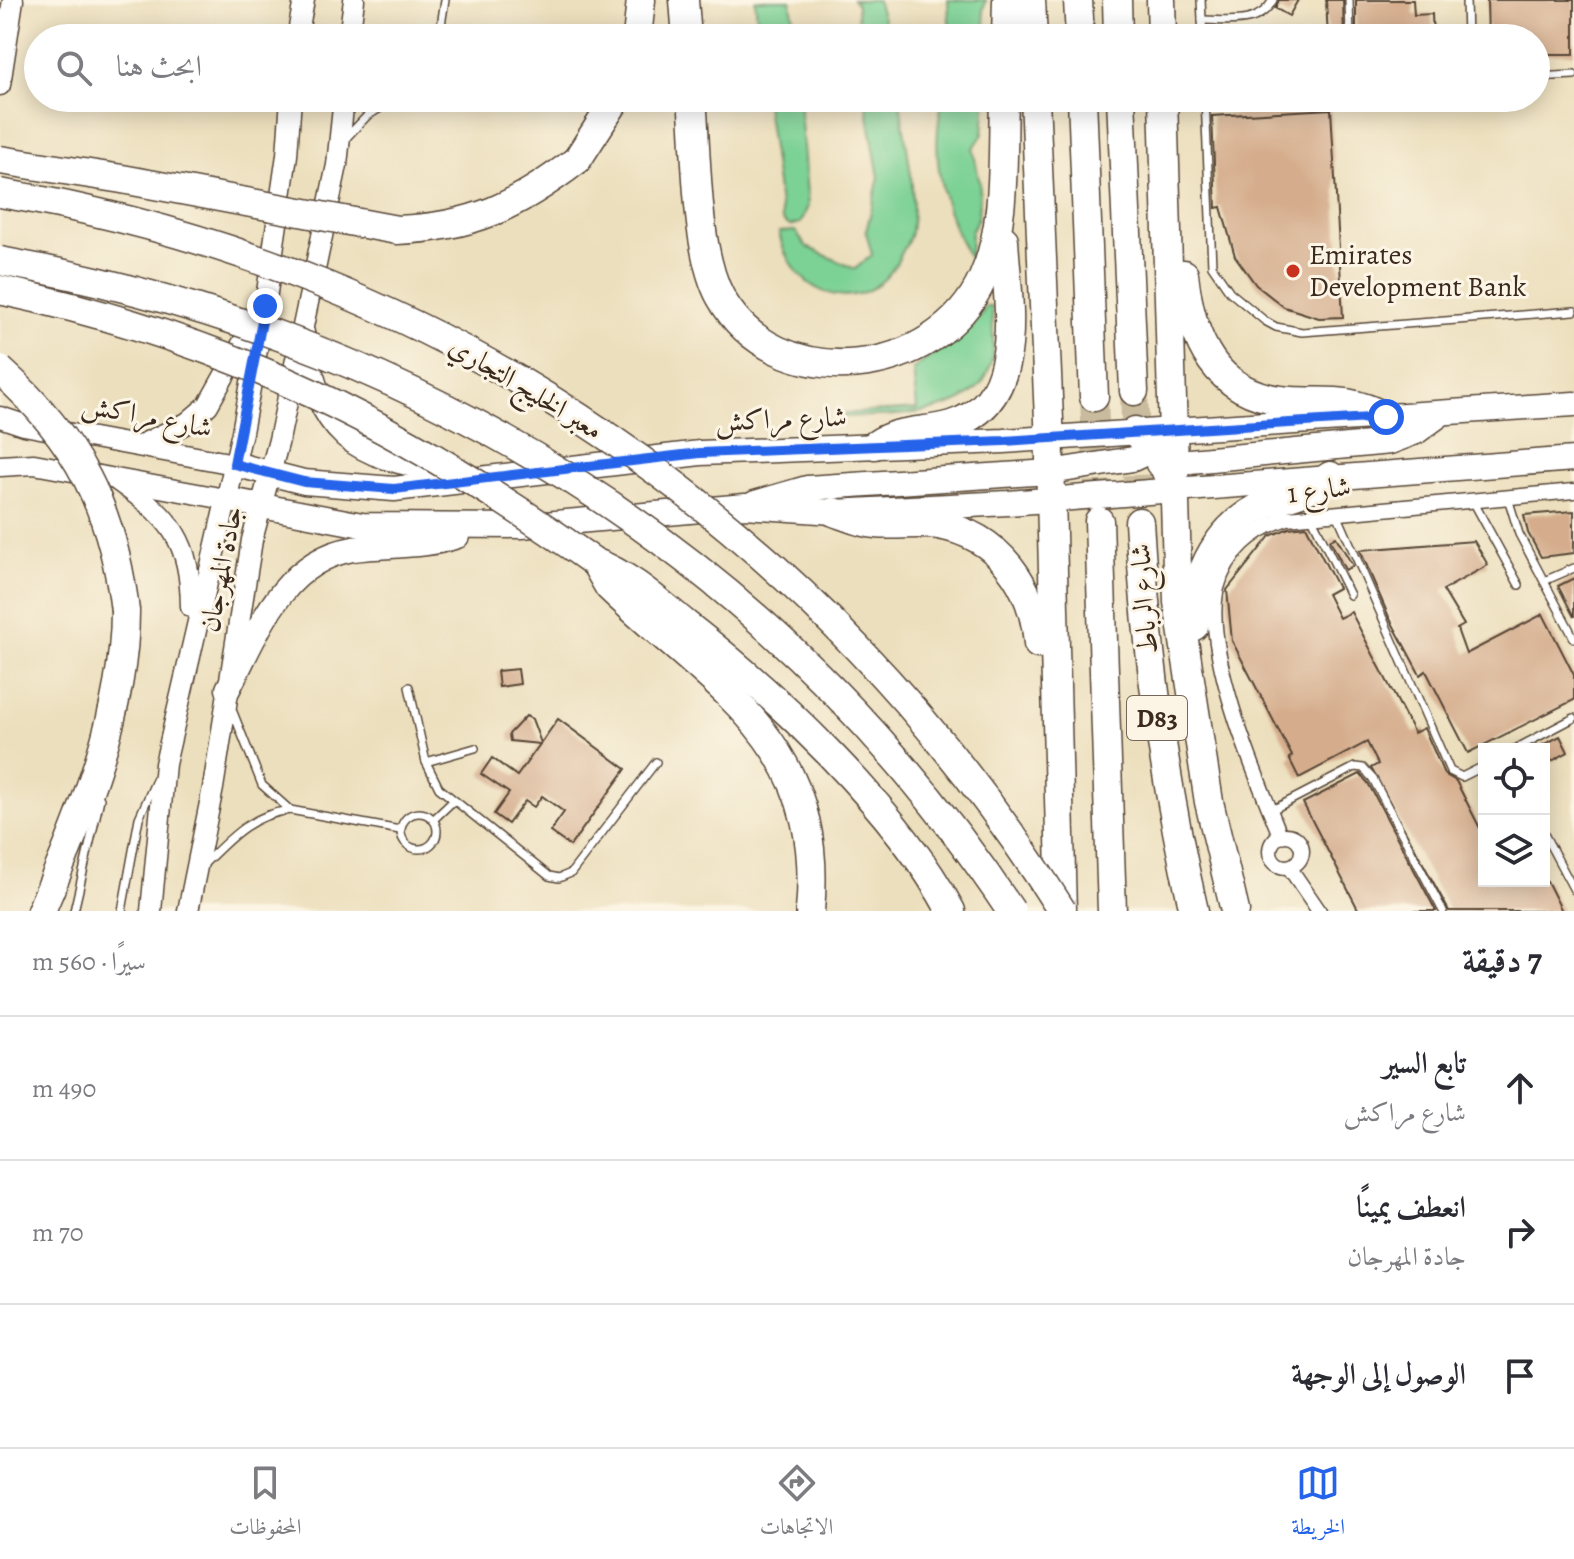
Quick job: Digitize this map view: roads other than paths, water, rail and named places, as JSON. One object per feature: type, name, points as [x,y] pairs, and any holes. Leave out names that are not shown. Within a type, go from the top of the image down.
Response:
[{"type":"highway","points":[[638,24],[641,0]]},
{"type":"highway","points":[[684,0],[686,24]]},
{"type":"highway","points":[[1006,24],[1007,0]]},
{"type":"highway","points":[[1031,0],[1032,24]]},
{"type":"highway","points":[[1078,0],[1079,24]]},
{"type":"highway","points":[[1117,0],[1118,24]]},
{"type":"highway","points":[[1161,0],[1162,24]]},
{"type":"highway","points":[[0,160],[122,179],[397,230],[437,228],[475,220],[511,205],[577,160],[608,112]]},
{"type":"highway","points":[[693,112],[705,250],[710,274],[735,317],[752,335],[772,348],[801,360],[862,363],[915,348],[955,320],[977,290],[991,256],[1000,187],[1003,112]]},
{"type":"highway","points":[[1036,112],[1050,438],[1062,911]]},
{"type":"highway","points":[[1083,112],[1094,397]]},
{"type":"highway","points":[[1122,112],[1134,391]]},
{"type":"highway","points":[[1163,112],[1162,454],[1178,602],[1197,735],[1235,911]]},
{"type":"highway","points":[[875,445],[896,432],[962,421],[984,406],[999,384],[1008,346],[1000,187]]},
{"type":"highway","name":"معبر الخليج التجاري","points":[[0,193],[133,221],[298,273],[385,310],[470,352],[552,399],[631,451],[768,559],[848,635],[912,705],[972,778],[1062,911]]},
{"type":"highway","points":[[1165,220],[1182,266],[1196,336],[1224,374],[1263,396],[1292,401],[1353,401],[1386,417]]},
{"type":"highway","name":"معبر الخليج التجاري","points":[[0,261],[81,275],[171,298],[346,360],[431,399],[592,492],[729,595],[808,667],[933,805],[1011,911]]},
{"type":"highway","points":[[0,290],[138,323],[278,376],[448,463],[594,562],[624,575],[728,658],[793,718],[904,839],[951,911]]},
{"type":"highway","points":[[0,370],[56,426],[97,495],[121,571],[125,611],[125,647],[111,718],[67,847],[41,911]]},
{"type":"highway","points":[[1197,735],[1194,610],[1206,562],[1225,535],[1251,512],[1282,498],[1311,491],[1330,476]]},
{"type":"highway","points":[[834,512],[872,524],[950,528],[978,539],[1002,558],[1028,595],[1037,624],[1041,667],[1055,698]]},
{"type":"highway","name":"شارع الرباط","points":[[1099,521],[1112,911]]},
{"type":"highway","name":"شارع الرباط","points":[[1139,522],[1150,674],[1180,850],[1194,911]]},
{"type":"highway","points":[[594,562],[613,591],[719,684],[778,751],[797,789],[809,830],[814,871],[810,911]]},
{"type":"main road","points":[[0,85],[13,0]]},
{"type":"main road","points":[[300,24],[304,0]]},
{"type":"main road","points":[[351,24],[354,0]]},
{"type":"main road","name":"جادة المهرجان","points":[[151,911],[165,764],[234,464],[265,306],[287,155],[290,112]]},
{"type":"main road","name":"جادة المهرجان","points":[[188,911],[261,507],[340,148],[343,112]]},
{"type":"main road","points":[[142,444],[187,423],[208,405],[238,347],[265,306]]},
{"type":"main road","points":[[302,331],[317,399],[338,429],[353,442],[387,460],[488,479]]},
{"type":"main road","name":"شارع مراكش","points":[[0,466],[34,464],[362,525],[479,527],[745,506],[834,512],[1050,486],[1162,454],[1386,417],[1574,404]]},
{"type":"main road","points":[[745,506],[807,488],[1050,486],[1133,459],[1162,454],[1390,442],[1407,437],[1442,413]]},
{"type":"main road","name":"شارع مراكش","points":[[0,417],[24,425],[142,444],[270,473],[364,489],[424,488],[700,453],[1050,438],[1330,476],[1574,459]]},
{"type":"main road","points":[[115,478],[159,511],[178,535],[190,573],[192,638]]},
{"type":"main road","points":[[227,692],[277,598],[308,567],[352,549],[439,542],[479,527]]},
{"type":"street","name":"شارع 1","points":[[1280,835],[1228,685],[1216,633],[1217,587],[1226,566],[1253,534],[1287,518],[1310,514],[1574,491]]},
{"type":"street","points":[[1280,835],[1293,836],[1302,847],[1300,860],[1289,867],[1277,865],[1269,855],[1271,843],[1280,835]]},
{"type":"street","points":[[1289,867],[1319,911]]},
{"type":"lane","points":[[441,24],[445,0]]},
{"type":"lane","points":[[1201,0],[1202,24]]},
{"type":"lane","points":[[1202,20],[1254,19],[1267,10],[1273,0]]},
{"type":"lane","points":[[1349,0],[1350,24]]},
{"type":"lane","points":[[1466,0],[1467,24]]},
{"type":"lane","points":[[1550,76],[1573,74]]},
{"type":"lane","points":[[340,148],[374,112]]},
{"type":"lane","points":[[1206,112],[1212,266],[1230,292],[1276,327],[1302,332],[1574,311]]},
{"type":"lane","points":[[1508,498],[1519,534],[1574,638]]},
{"type":"lane","points":[[1473,501],[1519,585]]},
{"type":"lane","points":[[1337,512],[1450,771],[1462,777],[1478,769]]},
{"type":"lane","points":[[1310,514],[1350,595]]},
{"type":"lane","points":[[1544,581],[1574,568]]},
{"type":"lane","points":[[409,687],[426,762],[439,788],[452,802],[545,874],[563,877],[571,873],[656,762]]},
{"type":"lane","points":[[227,692],[257,777],[272,797],[290,810]]},
{"type":"lane","points":[[105,777],[111,718]]},
{"type":"lane","points":[[1526,743],[1574,718]]},
{"type":"lane","points":[[426,762],[475,748]]},
{"type":"lane","points":[[122,911],[142,809],[165,764]]},
{"type":"lane","points":[[1270,811],[1348,771],[1363,768],[1373,779],[1443,911]]},
{"type":"lane","points":[[74,911],[102,792]]},
{"type":"lane","points":[[433,820],[452,802]]},
{"type":"lane","points":[[196,871],[248,822],[267,814],[290,810],[400,830]]},
{"type":"lane","points":[[416,813],[433,820],[437,837],[424,849],[407,846],[400,830],[405,819],[416,813]]},
{"type":"lane","points":[[1550,845],[1574,890]]},
{"type":"tunnel","points":[[1134,391],[1139,522]]},
{"type":"tunnel","points":[[1094,397],[1099,520]]},
{"type":"place","name":"Emirates Development Bank","points":[[1293,271]]}]
